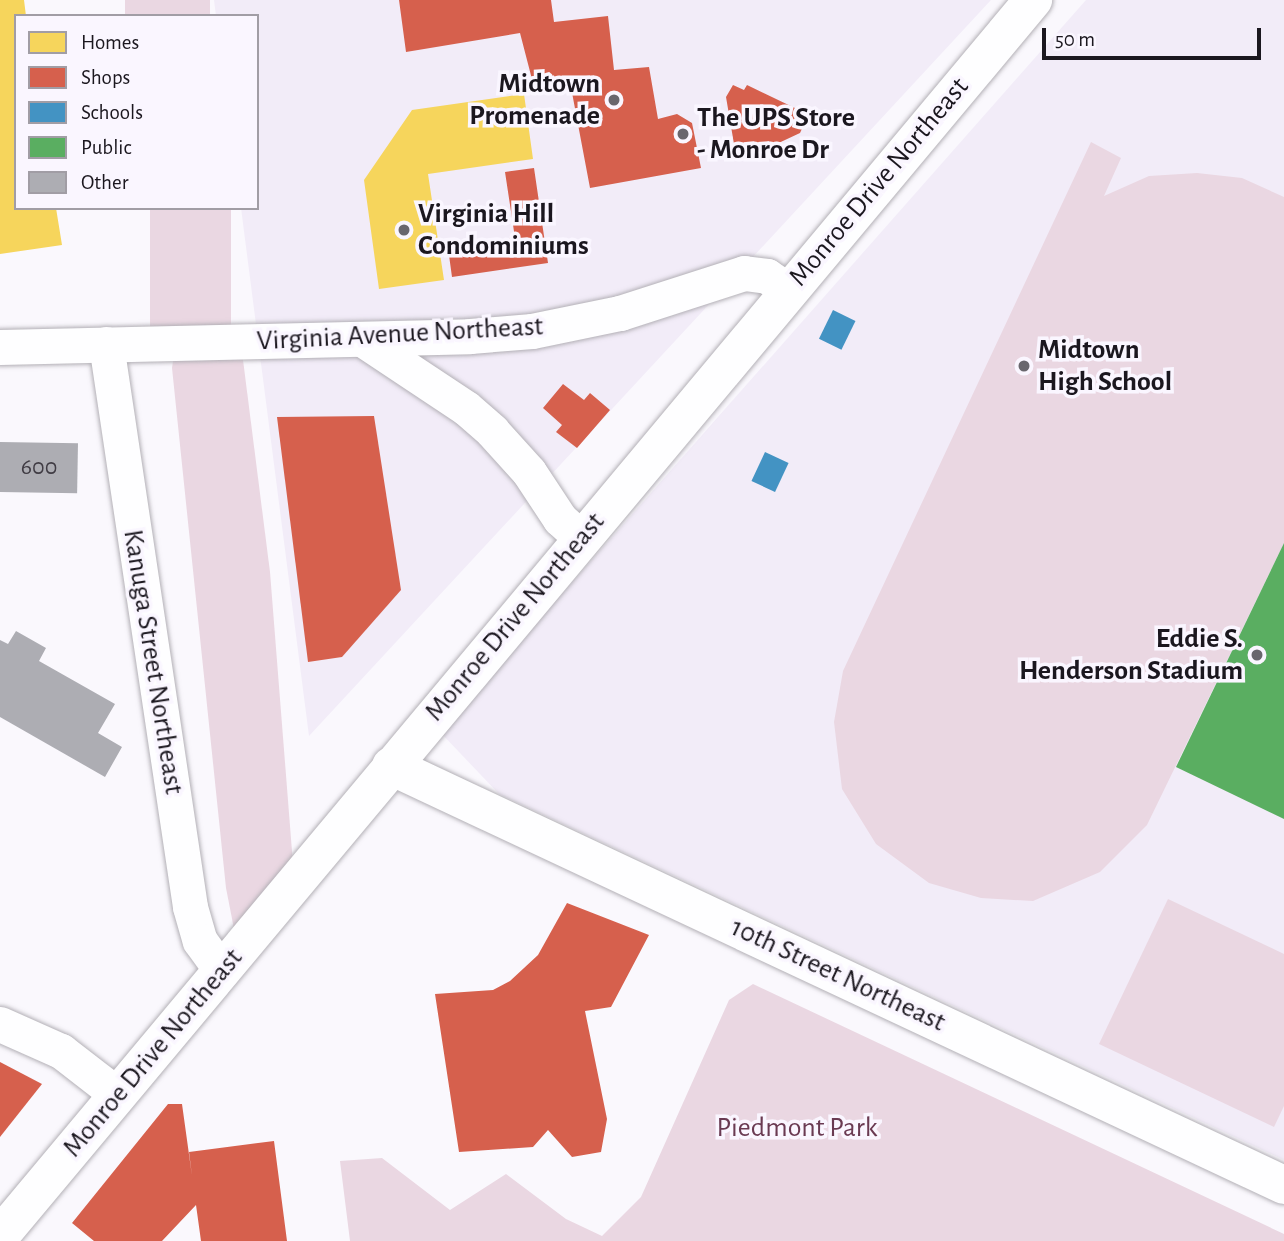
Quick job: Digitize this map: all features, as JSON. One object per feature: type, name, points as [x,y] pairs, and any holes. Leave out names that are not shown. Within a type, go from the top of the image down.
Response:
[{"type":"main road","name":"Monroe Drive Northeast","points":[[0,1236],[1033,0]]},
{"type":"main road","name":"10th Street Northeast","points":[[391,765],[1284,1185]]},
{"type":"street","name":"Virginia Avenue Northeast","points":[[0,347],[362,339],[532,331],[620,313],[744,273],[767,276],[788,290]]},
{"type":"street","points":[[362,339],[484,423],[529,472],[560,519],[581,538]]},
{"type":"street","name":"Kanuga Street Northeast","points":[[106,344],[190,908],[200,941],[222,971]]},
{"type":"street","points":[[0,1024],[61,1051],[118,1095]]},
{"type":"shaded area","points":[[214,0],[991,0],[309,736],[241,210],[259,210],[259,14],[216,14]]},
{"type":"shaded area","name":"Midtown High School","points":[[1086,0],[1284,0],[1284,1160],[499,794],[440,732]]},
{"type":"green space","points":[[125,0],[210,0],[210,14],[125,14]]},
{"type":"green space","points":[[1091,142],[1121,158],[1104,196],[1149,176],[1197,173],[1242,178],[1284,197],[1284,543],[1147,825],[1100,872],[1033,901],[981,898],[929,883],[876,844],[842,789],[834,722],[843,671]]},
{"type":"green space","points":[[150,210],[231,210],[231,338],[150,338]]},
{"type":"green space","points":[[242,352],[270,572],[293,864],[235,934],[226,888],[172,368],[174,355]]},
{"type":"green space","points":[[1168,899],[1284,954],[1284,1106],[1274,1127],[1099,1044]]},
{"type":"green space","name":"Piedmont Park","points":[[753,984],[1284,1234],[1284,1241],[350,1241],[340,1161],[382,1158],[450,1210],[506,1174],[566,1219],[602,1236],[641,1197],[729,1000]]},
{"type":"building: Homes","points":[[0,0],[24,0],[26,14],[14,14],[14,210],[56,210],[62,245],[0,254]]},
{"type":"building: Homes","name":"Virginia Hill Condominiums","points":[[524,94],[533,159],[428,174],[444,280],[379,289],[364,180],[412,110]]},
{"type":"building: Shops","name":"Midtown Promenade","points":[[399,0],[551,0],[554,22],[608,16],[614,70],[649,67],[658,119],[677,114],[692,123],[701,168],[590,188],[570,82],[534,87],[520,33],[406,52]]},
{"type":"building: Shops","points":[[733,85],[744,90],[747,85],[797,109],[795,115],[806,120],[800,133],[755,154],[734,144],[726,97]]},
{"type":"building: Shops","points":[[534,168],[548,263],[452,277],[448,248],[515,238],[505,172]]},
{"type":"building: Shops","points":[[563,384],[584,400],[590,393],[610,410],[577,448],[556,432],[562,425],[543,408]]},
{"type":"building: Shops","points":[[374,416],[401,590],[342,657],[308,662],[277,417]]},
{"type":"building: Shops","points":[[567,903],[649,935],[611,1007],[585,1011],[607,1119],[601,1152],[572,1157],[548,1130],[533,1147],[459,1152],[435,994],[493,990],[510,981],[538,955]]},
{"type":"building: Shops","points":[[0,1062],[42,1084],[0,1137]]},
{"type":"building: Shops","points":[[168,1104],[182,1104],[192,1176],[189,1152],[274,1141],[287,1241],[201,1241],[196,1205],[162,1241],[94,1241],[72,1223]]},
{"type":"building: Schools","points":[[833,310],[855,321],[841,350],[819,339]]},
{"type":"building: Schools","points":[[765,452],[789,463],[775,492],[751,481]]},
{"type":"building: Public","name":"Eddie S. Henderson Stadium","points":[[1284,543],[1284,819],[1176,767]]},
{"type":"building: Other","points":[[0,442],[78,443],[77,493],[0,492]]},
{"type":"building: Other","points":[[16,631],[46,648],[39,661],[115,704],[98,733],[122,747],[105,777],[0,717],[0,640],[8,644]]},
{"type":"place","name":"Midtown Promenade","points":[[614,100]]},
{"type":"place","name":"The UPS Store - Monroe Dr","points":[[683,134]]},
{"type":"place","name":"Virginia Hill Condominiums","points":[[404,230]]},
{"type":"place","name":"Midtown High School","points":[[1024,366]]},
{"type":"place","name":"Eddie S. Henderson Stadium","points":[[1257,655]]}]
